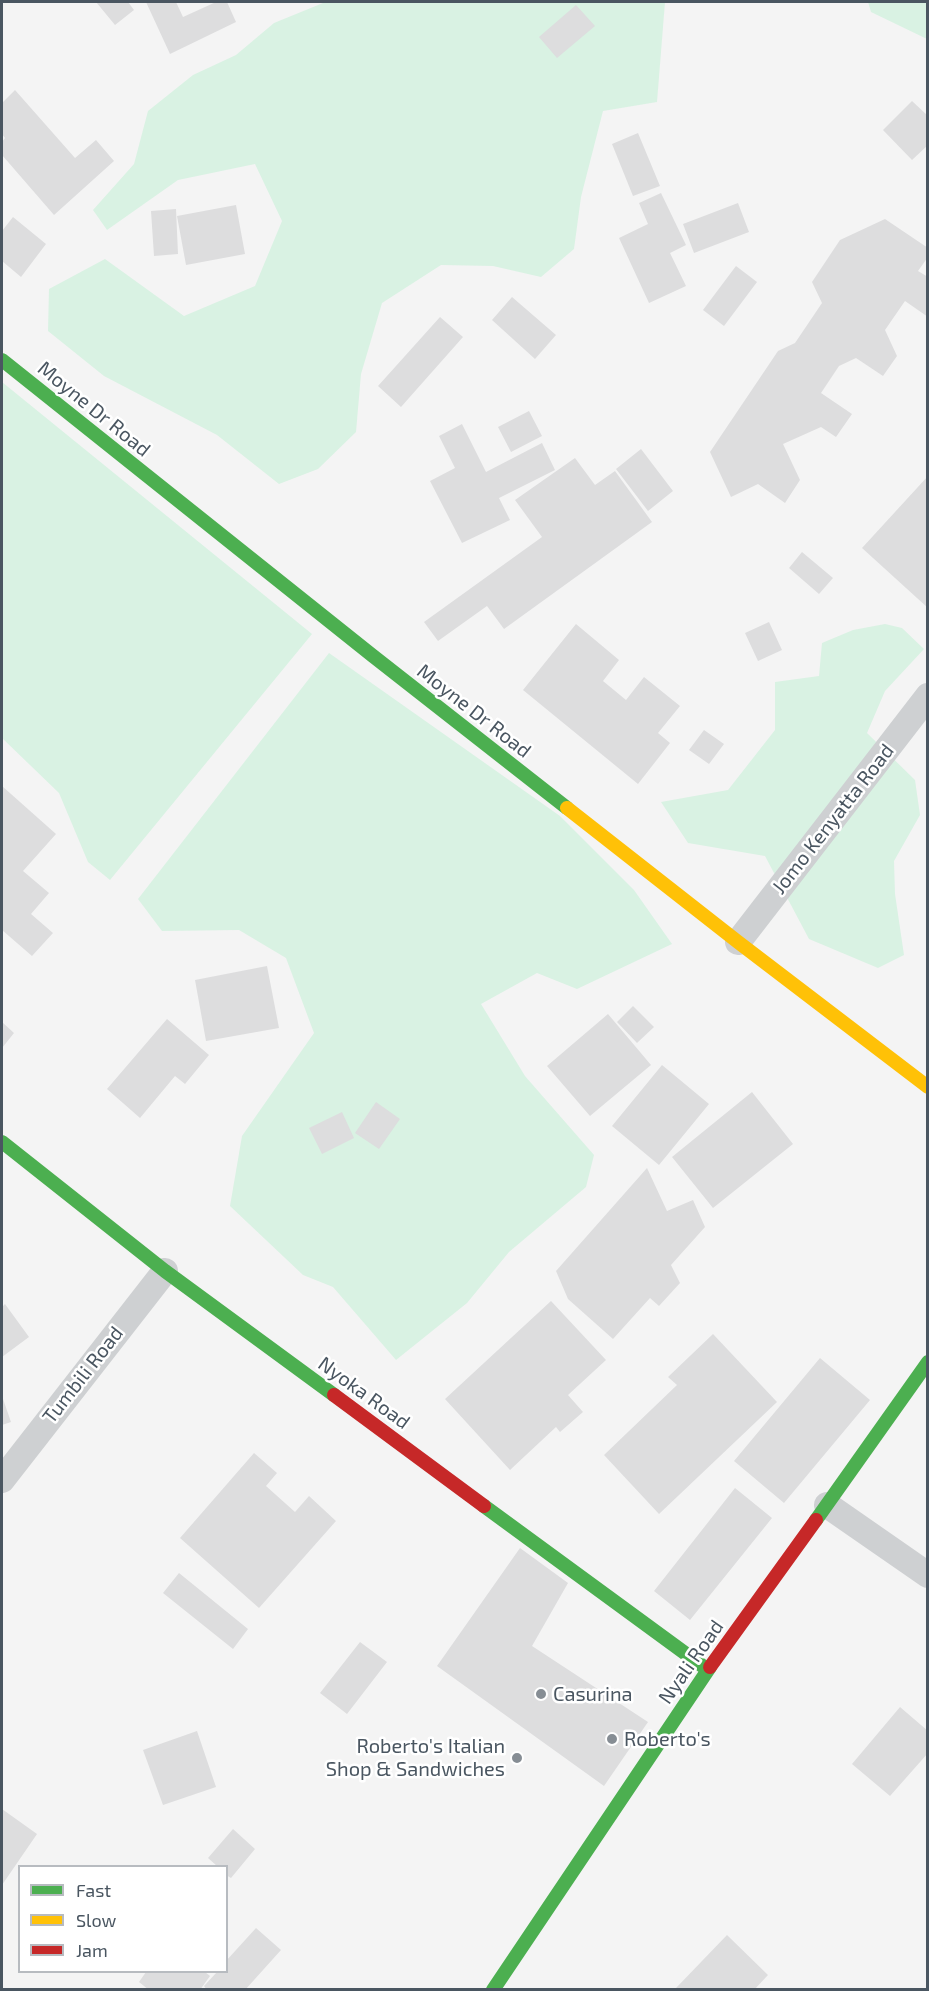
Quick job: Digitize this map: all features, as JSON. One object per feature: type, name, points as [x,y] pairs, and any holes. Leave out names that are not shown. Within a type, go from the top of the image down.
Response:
[{"type":"main road","name":"Moyne Dr Road","points":[[2,360],[373,656],[927,1087]]},
{"type":"main road","name":"Nyoka Road","points":[[2,1142],[165,1270],[708,1670]]},
{"type":"main road","name":"Nyali Road","points":[[493,1989],[708,1670],[927,1362]]},
{"type":"street","name":"Jomo Kenyatta Road","points":[[738,942],[919,727],[927,696]]},
{"type":"street","name":"Tumbili Road","points":[[2,1480],[165,1270]]},
{"type":"street","points":[[827,1505],[927,1575]]},
{"type":"green space","points":[[323,2],[665,2],[657,102],[603,111],[581,197],[574,249],[541,277],[493,266],[441,265],[382,303],[361,374],[356,432],[318,469],[279,484],[217,435],[104,376],[48,331],[49,289],[105,259],[184,316],[255,286],[282,221],[255,164],[178,180],[107,230],[93,210],[134,164],[148,111],[193,75],[236,55],[274,23]]},
{"type":"green space","points":[[868,2],[927,2],[927,39],[871,12]]},
{"type":"green space","points":[[2,382],[312,634],[110,880],[88,862],[59,793],[2,738]]},
{"type":"green space","points":[[885,624],[902,628],[924,649],[885,691],[867,733],[915,780],[920,815],[894,861],[895,894],[904,955],[878,968],[809,939],[765,856],[688,843],[661,802],[728,790],[775,730],[775,682],[819,676],[822,643],[853,630]]},
{"type":"green space","points":[[329,653],[560,816],[634,890],[672,944],[577,989],[537,973],[481,1004],[525,1076],[594,1155],[586,1187],[509,1252],[467,1303],[396,1360],[333,1287],[303,1275],[230,1206],[242,1136],[314,1033],[286,958],[239,930],[162,931],[138,899]]},
{"type":"building","points":[[96,2],[128,2],[134,10],[115,25]]},
{"type":"building","points":[[146,2],[176,2],[183,17],[216,2],[227,2],[236,22],[170,54]]},
{"type":"building","points":[[576,5],[595,26],[557,58],[539,37]]},
{"type":"building","points":[[15,90],[75,158],[96,140],[114,161],[54,215],[2,155],[2,142],[5,138],[2,134],[2,103]]},
{"type":"building","points":[[912,101],[928,116],[928,145],[912,160],[883,130]]},
{"type":"building","points":[[638,133],[660,186],[633,196],[612,144]]},
{"type":"building","points":[[661,193],[686,245],[670,253],[686,286],[649,303],[619,238],[648,224],[639,203]]},
{"type":"building","points":[[738,203],[749,232],[694,253],[683,224]]},
{"type":"building","points":[[236,205],[245,254],[186,265],[177,216]]},
{"type":"building","points":[[176,209],[178,254],[154,256],[151,211]]},
{"type":"building","points":[[13,217],[46,244],[21,277],[2,261],[2,231]]},
{"type":"building","points":[[885,219],[928,248],[928,257],[918,271],[928,277],[928,317],[905,301],[885,330],[897,356],[883,376],[856,358],[839,366],[821,393],[852,414],[836,437],[821,427],[783,444],[800,480],[785,503],[758,484],[731,497],[710,452],[778,351],[795,343],[822,303],[812,282],[840,240]]},
{"type":"building","points":[[736,266],[757,282],[724,326],[703,310]]},
{"type":"building","points":[[512,297],[556,335],[535,359],[492,320]]},
{"type":"building","points":[[440,317],[463,337],[401,407],[378,386]]},
{"type":"building","points":[[529,411],[542,436],[511,452],[498,427]]},
{"type":"building","points":[[462,424],[486,472],[542,443],[555,470],[499,498],[510,520],[462,543],[430,481],[455,468],[439,436]]},
{"type":"building","points":[[641,449],[673,491],[648,511],[616,469]]},
{"type":"building","points":[[575,458],[595,485],[615,471],[652,522],[504,629],[487,606],[438,641],[424,622],[542,537],[515,500]]},
{"type":"building","points":[[928,476],[928,608],[862,548]]},
{"type":"building","points":[[802,552],[833,578],[819,594],[789,568]]},
{"type":"building","points":[[769,622],[782,650],[758,661],[745,633]]},
{"type":"building","points":[[576,624],[619,660],[603,681],[626,700],[644,677],[680,706],[658,733],[670,743],[638,784],[523,690]]},
{"type":"building","points":[[704,730],[724,744],[709,764],[689,750]]},
{"type":"building","points":[[2,786],[56,834],[23,871],[49,893],[31,914],[53,933],[32,956],[2,930]]},
{"type":"building","points":[[267,966],[279,1028],[206,1041],[195,980]]},
{"type":"building","points":[[633,1006],[654,1027],[637,1043],[617,1022]]},
{"type":"building","points":[[608,1014],[651,1065],[590,1116],[547,1066]]},
{"type":"building","points":[[167,1019],[209,1055],[185,1084],[175,1076],[140,1118],[107,1089]]},
{"type":"building","points":[[2,1022],[14,1033],[2,1048]]},
{"type":"building","points":[[662,1065],[709,1104],[659,1165],[612,1126]]},
{"type":"building","points":[[752,1092],[793,1144],[713,1208],[672,1157]]},
{"type":"building","points":[[376,1102],[400,1119],[379,1149],[355,1133]]},
{"type":"building","points":[[342,1112],[354,1138],[322,1154],[309,1128]]},
{"type":"building","points":[[647,1168],[667,1211],[693,1200],[705,1227],[671,1265],[680,1283],[659,1306],[650,1298],[613,1339],[568,1299],[556,1271]]},
{"type":"building","points":[[551,1301],[606,1360],[568,1395],[583,1412],[560,1432],[556,1427],[510,1470],[445,1399]]},
{"type":"building","points":[[5,1304],[29,1337],[2,1357],[2,1307]]},
{"type":"building","points":[[713,1334],[777,1402],[659,1514],[604,1455],[677,1385],[668,1377]]},
{"type":"building","points":[[820,1358],[870,1400],[784,1503],[734,1461]]},
{"type":"building","points":[[2,1396],[11,1422],[2,1425]]},
{"type":"building","points":[[254,1453],[277,1473],[266,1486],[295,1512],[309,1496],[336,1521],[259,1608],[180,1538]]},
{"type":"building","points":[[735,1488],[772,1518],[690,1620],[654,1591]]},
{"type":"building","name":"Casurina","points":[[520,1548],[568,1583],[532,1646],[648,1722],[604,1786],[437,1666]]},
{"type":"building","points":[[179,1573],[248,1629],[233,1649],[163,1593]]},
{"type":"building","points":[[360,1642],[387,1662],[347,1714],[320,1693]]},
{"type":"building","points":[[900,1707],[928,1731],[928,1753],[890,1796],[852,1764]]},
{"type":"building","points":[[197,1731],[216,1787],[163,1805],[143,1750]]},
{"type":"building","points":[[2,1809],[37,1834],[2,1885]]},
{"type":"building","points":[[233,1829],[255,1849],[231,1878],[228,1876],[228,1865],[216,1865],[208,1858]]},
{"type":"building","points":[[256,1928],[281,1950],[245,1990],[207,1990],[204,1986],[216,1973],[228,1973],[228,1959]]},
{"type":"building","points":[[727,1935],[768,1975],[754,1990],[677,1990],[676,1988]]},
{"type":"building","points":[[145,1973],[206,1973],[210,1976],[200,1990],[149,1990],[139,1982]]},
{"type":"traffic: fast","points":[[2,360],[567,808]]},
{"type":"traffic: fast","points":[[2,1142],[165,1271],[334,1395]]},
{"type":"traffic: fast","points":[[816,1520],[928,1362]]},
{"type":"traffic: fast","points":[[484,1506],[708,1670]]},
{"type":"traffic: fast","points":[[493,1990],[710,1667]]},
{"type":"traffic: slow","points":[[567,808],[928,1087]]},
{"type":"traffic: jam","points":[[334,1395],[484,1506]]},
{"type":"traffic: jam","points":[[710,1667],[816,1520]]},
{"type":"place","name":"Casurina","points":[[541,1694]]},
{"type":"place","name":"Roberto's","points":[[612,1739]]},
{"type":"place","name":"Roberto's Italian Shop & Sandwiches","points":[[517,1758]]}]
